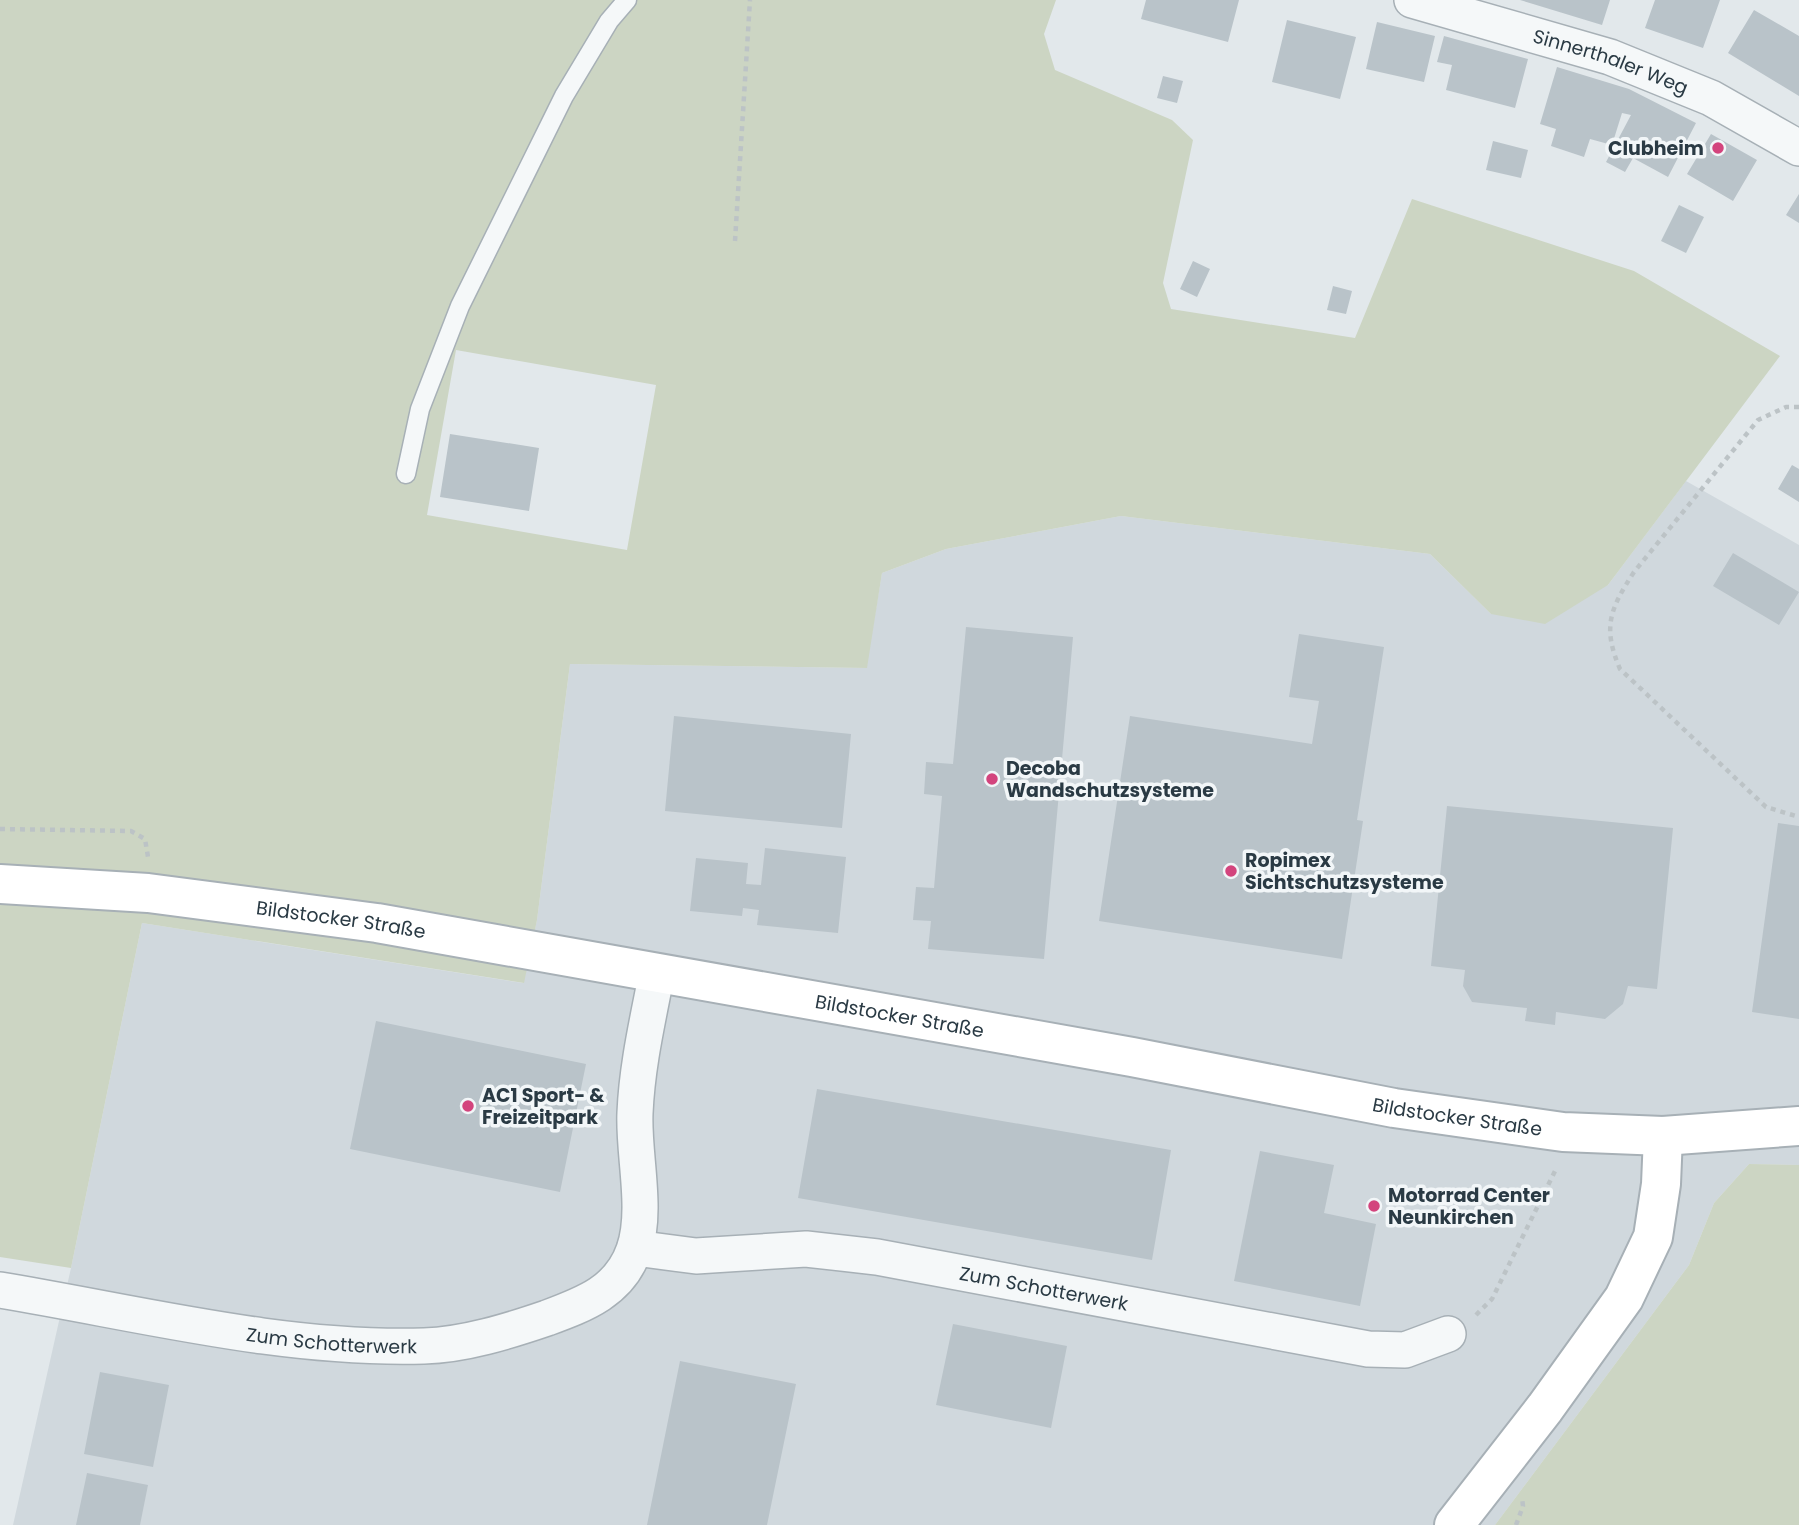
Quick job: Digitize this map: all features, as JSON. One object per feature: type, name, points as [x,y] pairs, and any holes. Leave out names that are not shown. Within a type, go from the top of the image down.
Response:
[{"type":"main road","name":"Bildstocker Straße","points":[[0,884],[148,893],[377,923],[1132,1057],[1394,1108],[1563,1132],[1663,1136],[1799,1126]]},
{"type":"main road","points":[[1454,1525],[1545,1408],[1624,1298],[1653,1237],[1661,1184],[1663,1136]]},
{"type":"street","name":"Sinnerthaler Weg","points":[[1412,0],[1610,57],[1711,98],[1799,148]]},
{"type":"street","name":"Zum Schotterwerk","points":[[0,1290],[215,1329],[309,1340],[425,1346],[508,1331],[577,1307],[617,1283],[635,1248],[640,1196],[635,1115],[640,1064],[657,972]]},
{"type":"street","name":"Zum Schotterwerk","points":[[635,1248],[696,1256],[733,1251],[806,1249],[877,1257],[1368,1349],[1405,1350],[1448,1334]]},
{"type":"lane","points":[[406,474],[420,409],[460,306],[564,96],[609,21],[627,0]]},
{"type":"path","points":[[735,241],[750,0]]},
{"type":"path","points":[[1799,407],[1786,407],[1758,420],[1634,572],[1618,596],[1609,619],[1609,644],[1620,668],[1766,807],[1799,817]]},
{"type":"path","points":[[0,829],[131,831],[145,839],[148,893]]},
{"type":"path","points":[[1448,1334],[1474,1317],[1492,1300],[1557,1167],[1563,1132]]},
{"type":"shaded area","points":[[1686,481],[1799,545],[1799,1165],[1749,1164],[1714,1203],[1689,1265],[1495,1525],[13,1525],[71,1268],[142,923],[523,983],[537,920],[570,664],[866,668],[882,573],[946,549],[1121,516],[1430,554],[1491,614],[1608,585]]},
{"type":"green space","points":[[0,0],[1056,0],[1044,34],[1055,70],[1172,120],[1193,140],[1163,283],[1171,309],[1355,338],[1412,199],[1634,271],[1780,356],[1608,585],[1545,624],[1491,614],[1430,554],[1121,516],[946,549],[882,573],[867,668],[570,664],[537,920],[524,983],[142,923],[71,1268],[0,1257]],"holes":[[[456,350],[656,385],[627,550],[427,515]]]},
{"type":"green space","points":[[1749,1164],[1799,1165],[1799,1525],[1495,1525],[1689,1265],[1714,1203]]},
{"type":"building","points":[[1146,0],[1239,0],[1228,42],[1141,19]]},
{"type":"building","points":[[1520,0],[1610,0],[1602,25]]},
{"type":"building","points":[[1655,0],[1720,0],[1703,48],[1645,28]]},
{"type":"building","points":[[1754,10],[1799,36],[1799,96],[1728,53]]},
{"type":"building","points":[[1287,20],[1356,37],[1340,99],[1272,82]]},
{"type":"building","points":[[1377,22],[1435,36],[1424,82],[1366,69]]},
{"type":"building","points":[[1444,36],[1528,59],[1515,108],[1446,90],[1452,65],[1437,62]]},
{"type":"building","points":[[1557,67],[1629,89],[1696,123],[1668,177],[1633,158],[1625,172],[1606,162],[1631,115],[1622,113],[1612,145],[1590,139],[1584,157],[1551,146],[1556,129],[1540,124]]},
{"type":"building","points":[[1163,76],[1183,81],[1177,103],[1157,98]]},
{"type":"building","points":[[1711,134],[1757,160],[1733,201],[1687,174]]},
{"type":"building","points":[[1493,141],[1528,150],[1521,178],[1486,170]]},
{"type":"building","points":[[1799,194],[1799,223],[1786,215]]},
{"type":"building","points":[[1679,205],[1704,217],[1686,253],[1661,241]]},
{"type":"building","points":[[1193,261],[1210,269],[1197,297],[1180,289]]},
{"type":"building","points":[[1333,286],[1352,291],[1346,314],[1327,310]]},
{"type":"building","points":[[450,434],[539,448],[529,511],[440,497]]},
{"type":"building","points":[[1792,465],[1799,469],[1799,502],[1778,489]]},
{"type":"building","points":[[1733,553],[1799,592],[1779,625],[1713,586]]},
{"type":"building","name":"Decoba Wandschutzsysteme","points":[[966,627],[1073,637],[1044,959],[928,949],[931,921],[913,920],[916,887],[934,888],[942,796],[924,794],[926,762],[953,764]]},
{"type":"building","name":"Ropimex Sichtschutzsysteme","points":[[1299,634],[1384,647],[1357,820],[1363,821],[1342,959],[1099,921],[1130,716],[1312,744],[1319,701],[1289,697]]},
{"type":"building","points":[[674,716],[851,734],[842,828],[665,811]]},
{"type":"building","points":[[1447,806],[1673,828],[1657,989],[1628,986],[1623,1004],[1605,1019],[1556,1012],[1555,1025],[1525,1021],[1527,1008],[1472,1002],[1463,986],[1465,970],[1431,966]]},
{"type":"building","points":[[1778,823],[1799,826],[1799,1019],[1752,1012]]},
{"type":"building","points":[[765,848],[846,857],[838,933],[757,925],[759,910],[743,908],[742,916],[690,911],[696,858],[748,863],[746,884],[761,885]]},
{"type":"building","name":"AC1 Sport- & Freizeitpark","points":[[376,1021],[586,1064],[560,1192],[350,1149]]},
{"type":"building","points":[[817,1089],[1171,1150],[1152,1260],[798,1198]]},
{"type":"building","points":[[1260,1151],[1334,1165],[1324,1213],[1376,1224],[1360,1306],[1234,1281]]},
{"type":"building","points":[[953,1324],[1067,1346],[1051,1428],[936,1405]]},
{"type":"building","points":[[680,1361],[796,1384],[767,1525],[647,1525]]},
{"type":"building","points":[[100,1372],[169,1385],[153,1467],[84,1454]]},
{"type":"building","points":[[87,1473],[148,1485],[140,1525],[76,1525]]},
{"type":"place","name":"Clubheim","points":[[1718,148]]},
{"type":"place","name":"Decoba Wandschutzsysteme","points":[[992,779]]},
{"type":"place","name":"Ropimex Sichtschutzsysteme","points":[[1231,871]]},
{"type":"place","name":"AC1 Sport- & Freizeitpark","points":[[468,1106]]},
{"type":"place","name":"Motorrad Center Neunkirchen","points":[[1374,1206]]}]
